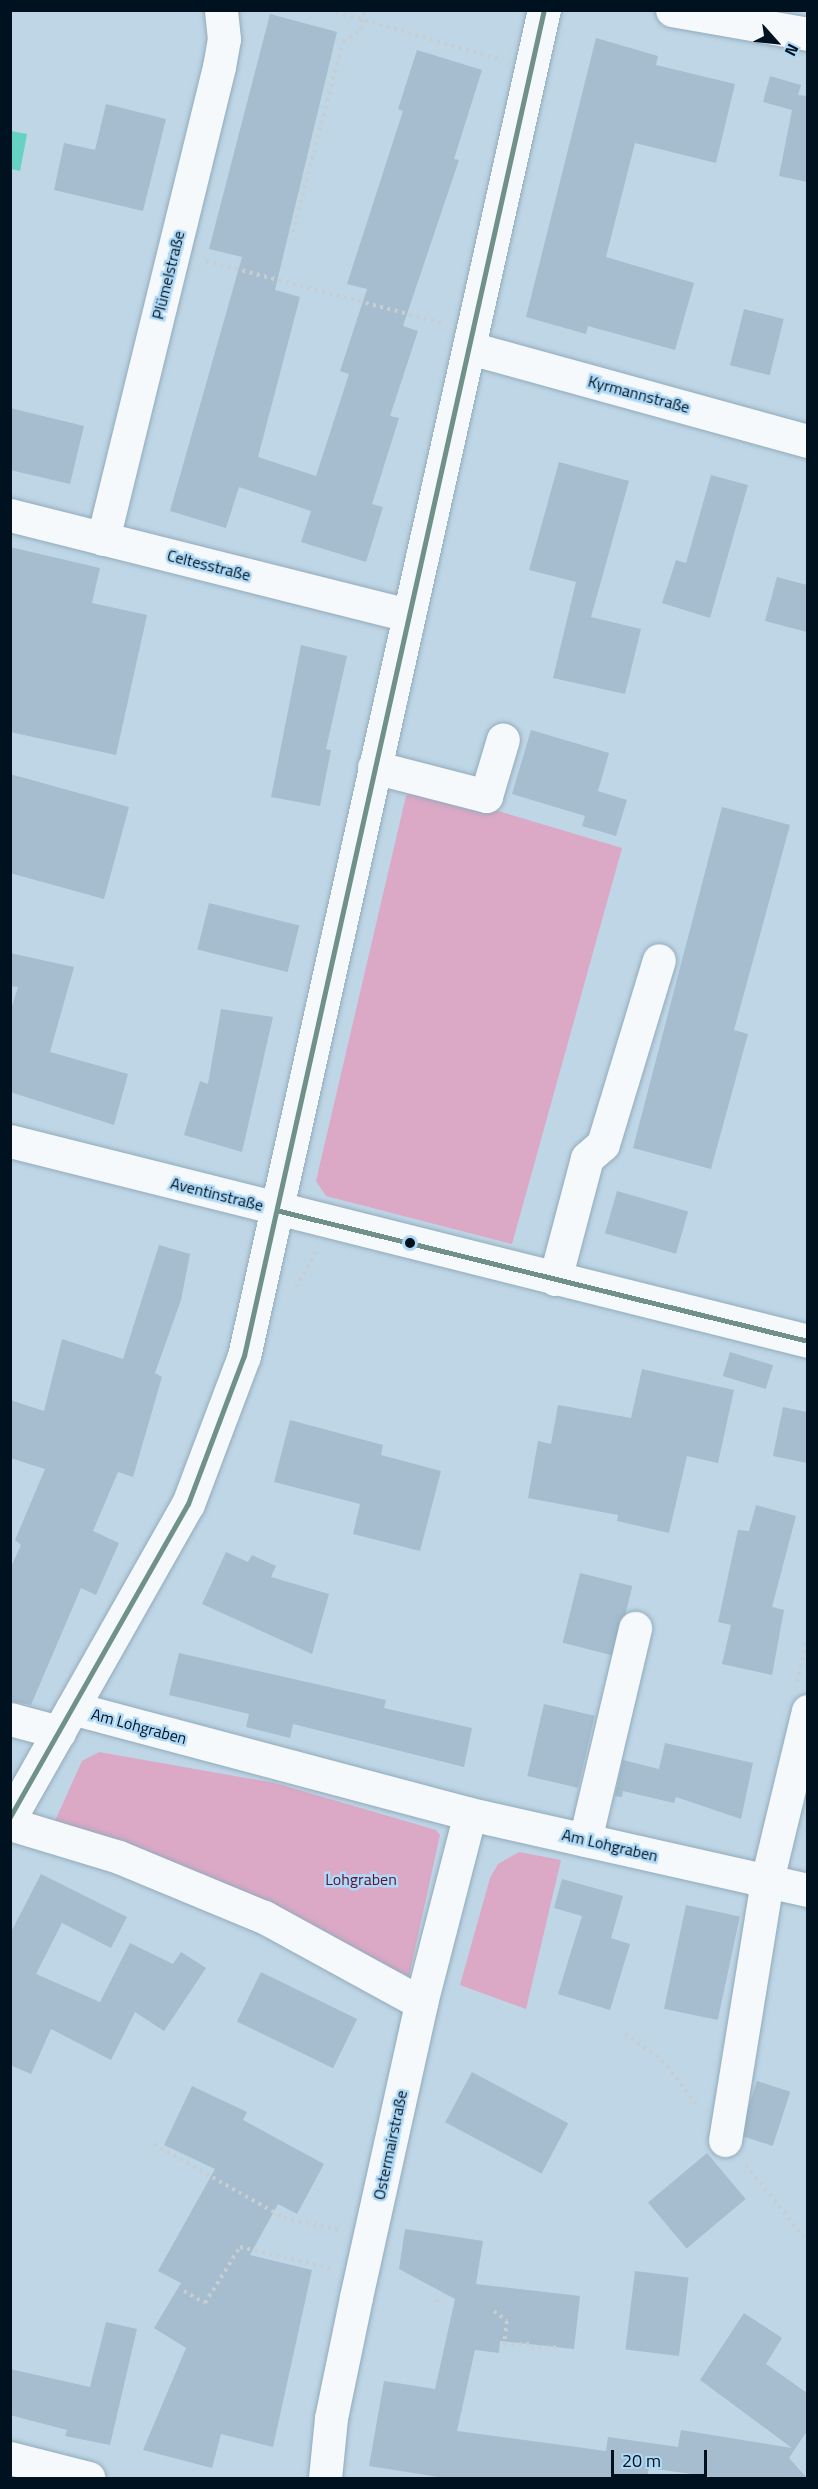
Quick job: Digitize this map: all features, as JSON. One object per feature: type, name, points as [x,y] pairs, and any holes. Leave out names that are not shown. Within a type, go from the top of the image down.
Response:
[{"type":"street","name":"Plümelstraße","points":[[103,538],[222,49],[221,10]]},
{"type":"street","points":[[10,1818],[167,1546],[203,1471],[244,1356],[280,1211],[407,615],[472,340],[544,10]]},
{"type":"street","points":[[672,10],[807,34]]},
{"type":"street","name":"Kyrmannstraße","points":[[472,340],[807,441]]},
{"type":"street","name":"Celtesstraße","points":[[10,516],[407,615]]},
{"type":"street","points":[[374,767],[486,796],[503,739]]},
{"type":"street","points":[[555,1279],[587,1158],[603,1144],[659,960]]},
{"type":"street","name":"Aventinstraße","points":[[10,1141],[280,1211],[807,1341]]},
{"type":"street","points":[[585,1840],[635,1628]]},
{"type":"street","points":[[725,2140],[767,1880],[801,1702]]},
{"type":"street","name":"Am Lohgraben","points":[[10,1719],[65,1720],[807,1890]]},
{"type":"street","name":"Ostermairstraße","points":[[325,2478],[331,2418],[369,2236],[421,2003],[470,1814]]},
{"type":"street","points":[[10,1824],[119,1857],[264,1917],[421,2003]]},
{"type":"street","points":[[10,2458],[89,2478]]},
{"type":"path","points":[[329,10],[532,68]]},
{"type":"path","points":[[293,232],[344,42],[361,30],[364,10]]},
{"type":"path","points":[[173,252],[472,340]]},
{"type":"path","points":[[294,1293],[306,1263],[324,1248]]},
{"type":"path","points":[[801,1702],[807,1636]]},
{"type":"path","points":[[624,2034],[662,2060],[807,2242]]},
{"type":"path","points":[[154,2144],[284,2218],[369,2236]]},
{"type":"path","points":[[184,2291],[205,2303],[240,2247],[361,2274]]},
{"type":"path","points":[[437,2302],[438,2297]]},
{"type":"path","points":[[494,2311],[507,2321],[504,2345],[559,2347]]},
{"type":"green space","points":[[421,788],[622,848],[512,1244],[326,1196],[316,1181],[406,796]]},
{"type":"green space","name":"Lohgraben","points":[[99,1752],[275,1783],[436,1830],[440,1835],[409,1976],[54,1823],[82,1761]]},
{"type":"green space","points":[[519,1852],[561,1860],[526,2009],[460,1985],[490,1878],[498,1864]]},
{"type":"shaded area","points":[[11,131],[27,134],[20,171],[11,169]]},
{"type":"building","points":[[270,14],[337,32],[275,290],[300,297],[258,457],[316,476],[349,374],[340,371],[367,289],[347,284],[403,111],[398,109],[417,50],[482,70],[454,159],[459,160],[403,326],[418,331],[390,416],[399,418],[372,504],[383,507],[366,562],[301,542],[311,511],[239,487],[226,528],[170,511],[242,257],[209,249]]},
{"type":"building","points":[[596,38],[658,56],[656,65],[735,84],[716,163],[635,143],[606,257],[694,283],[675,350],[588,326],[586,334],[526,317]]},
{"type":"building","points":[[770,76],[801,85],[798,95],[807,96],[807,182],[779,176],[792,110],[763,102]]},
{"type":"building","points":[[106,104],[166,119],[143,211],[54,190],[64,143],[95,150]]},
{"type":"building","points":[[744,309],[784,319],[770,375],[730,365]]},
{"type":"building","points":[[10,408],[84,426],[70,484],[10,470]]},
{"type":"building","points":[[559,462],[629,481],[591,617],[641,629],[625,694],[553,678],[576,582],[529,570]]},
{"type":"building","points":[[711,475],[748,485],[710,618],[662,603],[676,560],[686,563]]},
{"type":"building","points":[[10,547],[100,568],[92,603],[147,615],[116,755],[10,732]]},
{"type":"building","points":[[777,577],[807,585],[807,632],[765,621]]},
{"type":"building","points":[[301,645],[347,656],[326,749],[331,750],[320,806],[271,797]]},
{"type":"building","points":[[531,730],[609,753],[598,791],[627,800],[616,836],[582,826],[585,816],[512,794]]},
{"type":"building","points":[[10,774],[129,807],[104,899],[10,873]]},
{"type":"building","points":[[722,807],[790,825],[734,1030],[748,1034],[711,1169],[633,1148]]},
{"type":"building","points":[[209,903],[299,925],[288,972],[197,950]]},
{"type":"building","points":[[10,953],[74,967],[50,1052],[128,1074],[114,1125],[10,1092],[10,1012],[18,987],[10,986]]},
{"type":"building","points":[[221,1009],[273,1017],[242,1152],[184,1135],[200,1081],[208,1084]]},
{"type":"building","points":[[617,1191],[688,1211],[676,1254],[605,1233]]},
{"type":"building","points":[[159,1245],[190,1254],[181,1300],[155,1373],[162,1377],[133,1477],[118,1472],[93,1531],[119,1543],[96,1595],[81,1588],[31,1705],[10,1701],[10,1569],[21,1545],[15,1540],[45,1469],[10,1458],[10,1400],[44,1411],[62,1339],[123,1359]]},
{"type":"building","points":[[730,1352],[773,1365],[766,1389],[723,1376]]},
{"type":"building","points":[[642,1369],[734,1390],[718,1463],[687,1456],[669,1533],[617,1521],[618,1515],[528,1498],[538,1441],[551,1444],[558,1405],[631,1418]]},
{"type":"building","points":[[783,1407],[807,1412],[807,1463],[773,1456]]},
{"type":"building","points":[[290,1420],[383,1445],[381,1455],[441,1471],[420,1551],[353,1534],[360,1504],[274,1482]]},
{"type":"building","points":[[756,1505],[796,1516],[772,1607],[784,1610],[772,1675],[722,1664],[731,1625],[718,1622],[738,1530],[749,1531]]},
{"type":"building","points":[[226,1552],[248,1562],[252,1555],[276,1566],[271,1577],[329,1594],[312,1654],[202,1604]]},
{"type":"building","points":[[580,1573],[632,1586],[615,1656],[563,1643]]},
{"type":"building","points":[[179,1653],[386,1700],[384,1708],[472,1728],[464,1767],[293,1724],[290,1738],[246,1727],[249,1714],[169,1695]]},
{"type":"building","points":[[544,1704],[595,1716],[578,1788],[527,1776]]},
{"type":"building","points":[[665,1743],[753,1763],[741,1819],[676,1797],[674,1803],[623,1791],[622,1797],[615,1796],[623,1760],[659,1769]]},
{"type":"building","points":[[41,1874],[127,1917],[111,1948],[62,1923],[36,1974],[100,2002],[130,1943],[173,1964],[181,1952],[206,1968],[164,2031],[135,2012],[111,2060],[51,2029],[31,2074],[10,2065],[10,1934]]},
{"type":"building","points":[[562,1879],[623,1896],[611,1938],[630,1944],[610,2010],[558,1994],[582,1916],[554,1908]]},
{"type":"building","points":[[686,1905],[740,1916],[718,2020],[664,2009]]},
{"type":"building","points":[[261,1972],[357,2019],[333,2068],[237,2021]]},
{"type":"building","points":[[472,2072],[568,2123],[541,2174],[445,2122]]},
{"type":"building","points":[[757,2081],[790,2092],[773,2146],[739,2135]]},
{"type":"building","points":[[192,2086],[247,2112],[243,2120],[324,2164],[297,2214],[278,2204],[250,2255],[312,2270],[273,2447],[221,2434],[212,2468],[143,2450],[186,2348],[154,2328],[181,2283],[158,2271],[215,2169],[164,2145]]},
{"type":"building","points":[[707,2153],[746,2199],[687,2248],[648,2202]]},
{"type":"building","points":[[405,2229],[483,2241],[476,2284],[580,2296],[574,2349],[500,2341],[499,2353],[475,2350],[457,2431],[606,2451],[608,2437],[678,2447],[681,2430],[792,2448],[700,2380],[744,2313],[782,2338],[766,2364],[807,2393],[807,2431],[789,2458],[807,2478],[719,2478],[649,2468],[647,2478],[445,2478],[369,2466],[384,2381],[435,2389],[455,2299],[399,2269]]},
{"type":"building","points":[[635,2271],[689,2278],[679,2356],[625,2349]]},
{"type":"building","points":[[106,2322],[137,2329],[110,2445],[65,2436],[67,2430],[10,2415],[10,2369],[90,2387]]},
{"type":"transit line","points":[[10,1817],[188,1504],[244,1356],[544,10]]},
{"type":"transit line","points":[[280,1211],[808,1341]]}]
